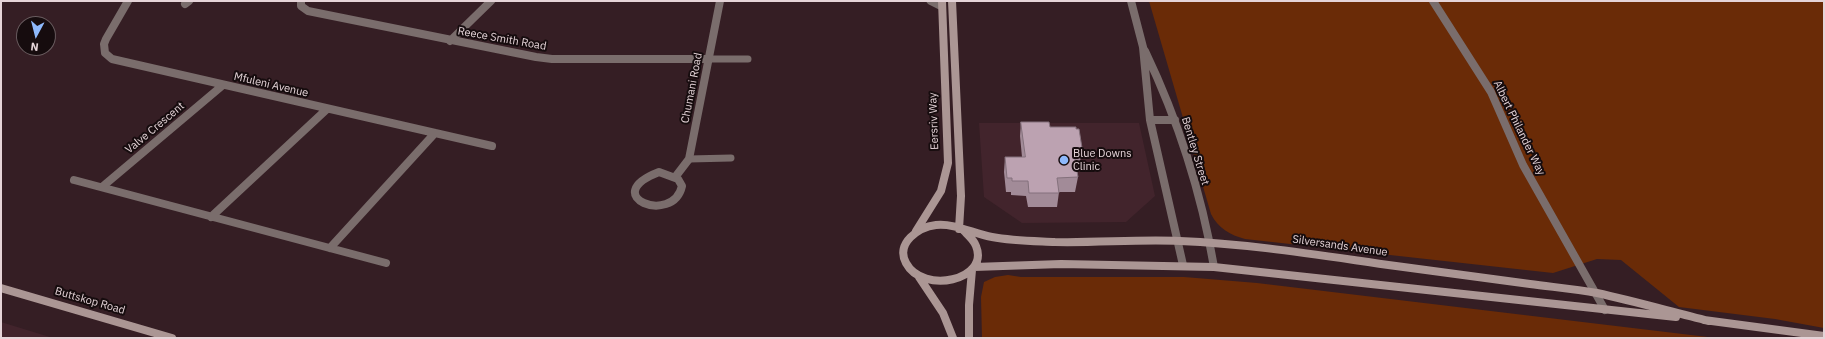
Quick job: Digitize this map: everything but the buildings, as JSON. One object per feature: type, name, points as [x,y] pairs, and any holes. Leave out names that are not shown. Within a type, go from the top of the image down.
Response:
[{"type":"street","name":"Mfuleni Avenue","points":[[128,1],[104,44],[104,49],[107,56],[119,62],[492,146]]},
{"type":"street","name":"Reece Smith Road","points":[[301,1],[301,6],[308,11],[450,41],[552,59],[709,59]]},
{"type":"street","points":[[450,41],[491,1]]},
{"type":"street","name":"Chumani Road","points":[[676,176],[689,159],[720,1]]},
{"type":"street","points":[[952,1],[962,230]]},
{"type":"street","name":"Bentley Street","points":[[1130,1],[1143,47],[1150,120],[1178,241],[1182,265]]},
{"type":"street","name":"Albert Philander Way","points":[[1433,1],[1488,88],[1498,106],[1523,165],[1606,310]]},
{"type":"street","name":"Eersriv Way","points":[[915,232],[936,202],[946,175],[948,163],[942,4]]},
{"type":"street","name":"Bentley Street","points":[[1143,47],[1159,78],[1187,154],[1210,244],[1214,267]]},
{"type":"street","name":"Valve Crescent","points":[[102,187],[223,85]]},
{"type":"street","points":[[211,217],[327,109]]},
{"type":"street","points":[[1150,120],[1174,120]]},
{"type":"street","points":[[330,248],[434,133]]},
{"type":"street","points":[[659,172],[676,176],[681,181],[682,188],[678,195],[671,201],[662,205],[652,206],[642,204],[636,199],[634,193],[635,186],[645,177],[659,172]]},
{"type":"street","points":[[74,180],[386,263]]},
{"type":"street","points":[[954,338],[939,304],[918,276],[906,264],[903,254],[907,240],[915,232],[924,227],[939,225],[962,230],[972,238],[978,250],[978,258],[973,268],[969,305],[969,338]]},
{"type":"street","name":"Silversands Avenue","points":[[962,230],[1007,239],[1063,242],[1178,241],[1293,252],[1596,294],[1709,321]]},
{"type":"street","name":"Silversands Avenue","points":[[973,268],[1061,264],[1182,265],[1214,267],[1709,321],[1824,336]]},
{"type":"street","points":[[918,276],[928,280],[946,282],[963,277],[973,268]]},
{"type":"street","name":"Buttskop Road","points":[[1,288],[172,338]]},
{"type":"lane","points":[[930,1],[942,4]]},
{"type":"lane","points":[[709,59],[748,59]]},
{"type":"lane","points":[[689,159],[731,158]]},
{"type":"shaded area","points":[[1149,1],[1824,1],[1824,328],[1775,319],[1679,307],[1621,260],[1597,259],[1553,273],[1245,239],[1234,235],[1221,227],[1211,214]]},
{"type":"shaded area","name":"Blue Downs Clinic","points":[[979,123],[1139,123],[1155,196],[1126,222],[1022,223],[984,197]]},
{"type":"shaded area","points":[[1008,275],[1021,277],[1184,277],[1257,283],[1716,338],[982,338],[981,297],[984,282],[995,277]]},
{"type":"shaded area","points":[[1,322],[53,338],[1,338]]},
{"type":"place","name":"Blue Downs Clinic","points":[[1064,160]]}]
